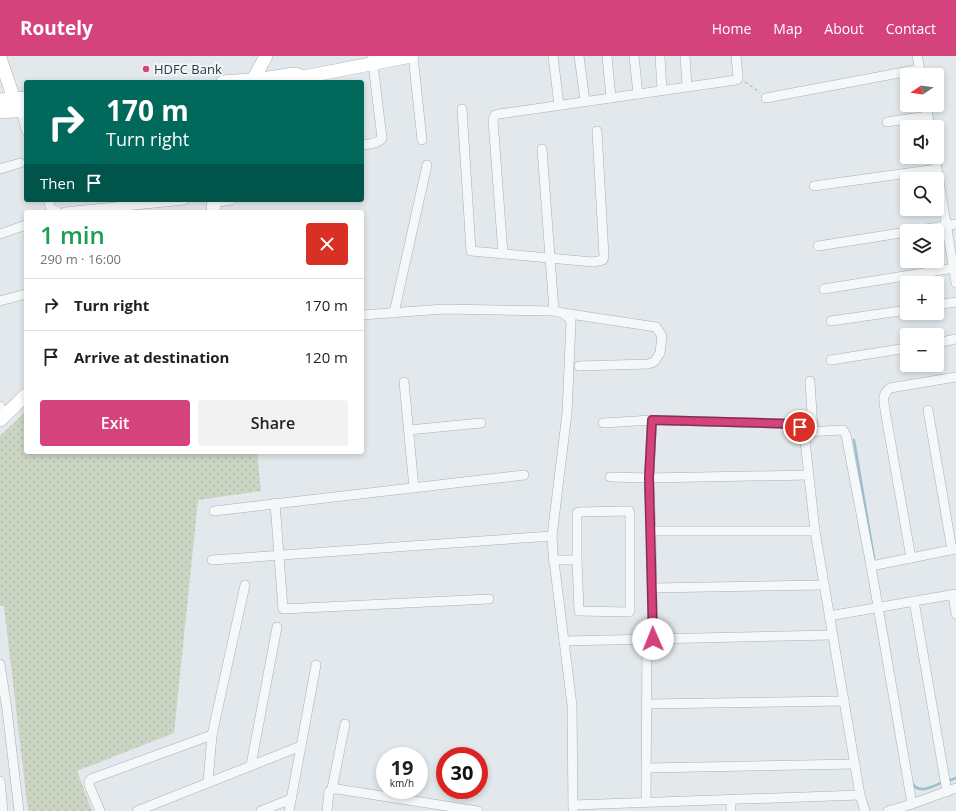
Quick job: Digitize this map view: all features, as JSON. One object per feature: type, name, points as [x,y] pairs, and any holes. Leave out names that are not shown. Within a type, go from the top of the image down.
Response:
[{"type":"street","points":[[249,80],[257,56]]},
{"type":"street","points":[[250,80],[266,56]]},
{"type":"street","points":[[298,80],[304,77],[372,59],[412,56],[422,140]]},
{"type":"street","points":[[553,56],[559,105]]},
{"type":"street","points":[[579,56],[585,101]]},
{"type":"street","points":[[607,56],[611,98]]},
{"type":"street","points":[[634,56],[638,94]]},
{"type":"street","points":[[660,56],[662,90]]},
{"type":"street","points":[[685,56],[687,86]]},
{"type":"street","points":[[503,254],[493,118],[495,116],[499,114],[738,79],[736,56]]},
{"type":"street","points":[[917,56],[919,68]]},
{"type":"street","points":[[0,58],[22,105],[24,118]]},
{"type":"street","points":[[364,145],[377,142],[382,138],[372,59]]},
{"type":"street","points":[[255,80],[294,74],[304,77]]},
{"type":"street","points":[[766,98],[900,75]]},
{"type":"street","points":[[0,100],[22,105]]},
{"type":"street","points":[[0,112],[22,105]]},
{"type":"street","points":[[462,109],[471,251],[593,262],[603,260],[597,132]]},
{"type":"street","points":[[927,112],[929,120]]},
{"type":"street","points":[[887,122],[928,116]]},
{"type":"street","points":[[542,149],[554,311]]},
{"type":"street","points":[[0,169],[20,163]]},
{"type":"street","points":[[936,164],[956,283]]},
{"type":"street","points":[[394,313],[427,165]]},
{"type":"street","points":[[814,186],[937,170]]},
{"type":"street","points":[[85,210],[164,202]]},
{"type":"street","points":[[214,205],[224,202]]},
{"type":"street","points":[[946,226],[956,224]]},
{"type":"street","points":[[0,234],[24,226]]},
{"type":"street","points":[[818,246],[900,233]]},
{"type":"street","points":[[824,289],[954,268]]},
{"type":"street","points":[[0,301],[24,295]]},
{"type":"street","points":[[944,304],[956,302]]},
{"type":"street","points":[[364,315],[444,309],[554,311],[656,327],[662,336],[660,352],[654,362],[648,364],[579,366]]},
{"type":"street","points":[[831,321],[900,311]]},
{"type":"street","points":[[563,313],[571,321],[567,405],[552,536],[572,705],[573,808],[646,802],[860,795]]},
{"type":"street","points":[[944,342],[956,339]]},
{"type":"street","points":[[831,360],[900,349]]},
{"type":"street","points":[[911,558],[885,410],[884,395],[890,388],[956,377]]},
{"type":"street","points":[[810,381],[813,431]]},
{"type":"street","points":[[404,382],[414,488]]},
{"type":"street","points":[[1,415],[24,397]]},
{"type":"street","points":[[871,566],[954,549],[928,410]]},
{"type":"street","points":[[646,802],[646,704],[652,588],[649,478],[652,420]]},
{"type":"street","points":[[603,423],[652,420],[796,424],[804,432],[815,531],[860,795],[865,811]]},
{"type":"street","points":[[409,430],[481,423]]},
{"type":"street","points":[[804,432],[843,430],[845,432],[871,566],[877,608],[912,804]]},
{"type":"street","points":[[214,511],[524,475]]},
{"type":"street","points":[[610,477],[649,478],[809,475]]},
{"type":"street","points":[[275,504],[283,609],[489,599]]},
{"type":"street","points":[[628,511],[630,513],[630,611],[579,611],[577,560],[578,512],[628,511]]},
{"type":"street","points":[[651,531],[815,531]]},
{"type":"street","points":[[212,560],[552,536]]},
{"type":"street","points":[[554,560],[577,560]]},
{"type":"street","points":[[208,782],[212,735],[245,585]]},
{"type":"street","points":[[652,588],[824,585]]},
{"type":"street","points":[[829,616],[954,595],[956,614]]},
{"type":"street","points":[[888,811],[952,790],[914,601]]},
{"type":"street","points":[[251,766],[277,627]]},
{"type":"street","points":[[564,640],[832,635]]},
{"type":"street","points":[[0,664],[4,719],[10,732],[19,811]]},
{"type":"street","points":[[289,811],[316,665]]},
{"type":"street","points":[[646,704],[844,701]]},
{"type":"street","points":[[327,811],[329,792],[332,789],[345,724]]},
{"type":"street","points":[[0,734],[10,732]]},
{"type":"street","points":[[100,811],[89,785],[91,779],[212,735]]},
{"type":"street","points":[[137,811],[301,746]]},
{"type":"street","points":[[646,768],[855,764]]},
{"type":"street","points":[[0,781],[3,811]]},
{"type":"street","points":[[332,789],[478,811]]},
{"type":"street","points":[[260,811],[290,799]]},
{"type":"street","points":[[731,799],[731,811]]},
{"type":"path","points":[[738,79],[748,84],[766,98]]},
{"type":"green space","points":[[24,413],[24,454],[257,454],[261,491],[198,500],[174,733],[77,771],[92,811],[28,811],[4,606],[0,606],[0,436]]},
{"type":"waterway","points":[[854,440],[874,558]]},
{"type":"waterway","points":[[948,781],[956,778]]},
{"type":"waterway","points":[[912,783],[915,787],[922,789],[943,782]]},
{"type":"place","name":"HDFC Bank","points":[[146,69]]},
{"type":"route","points":[[653,639],[649,478],[652,420],[796,424],[800,427]]}]
